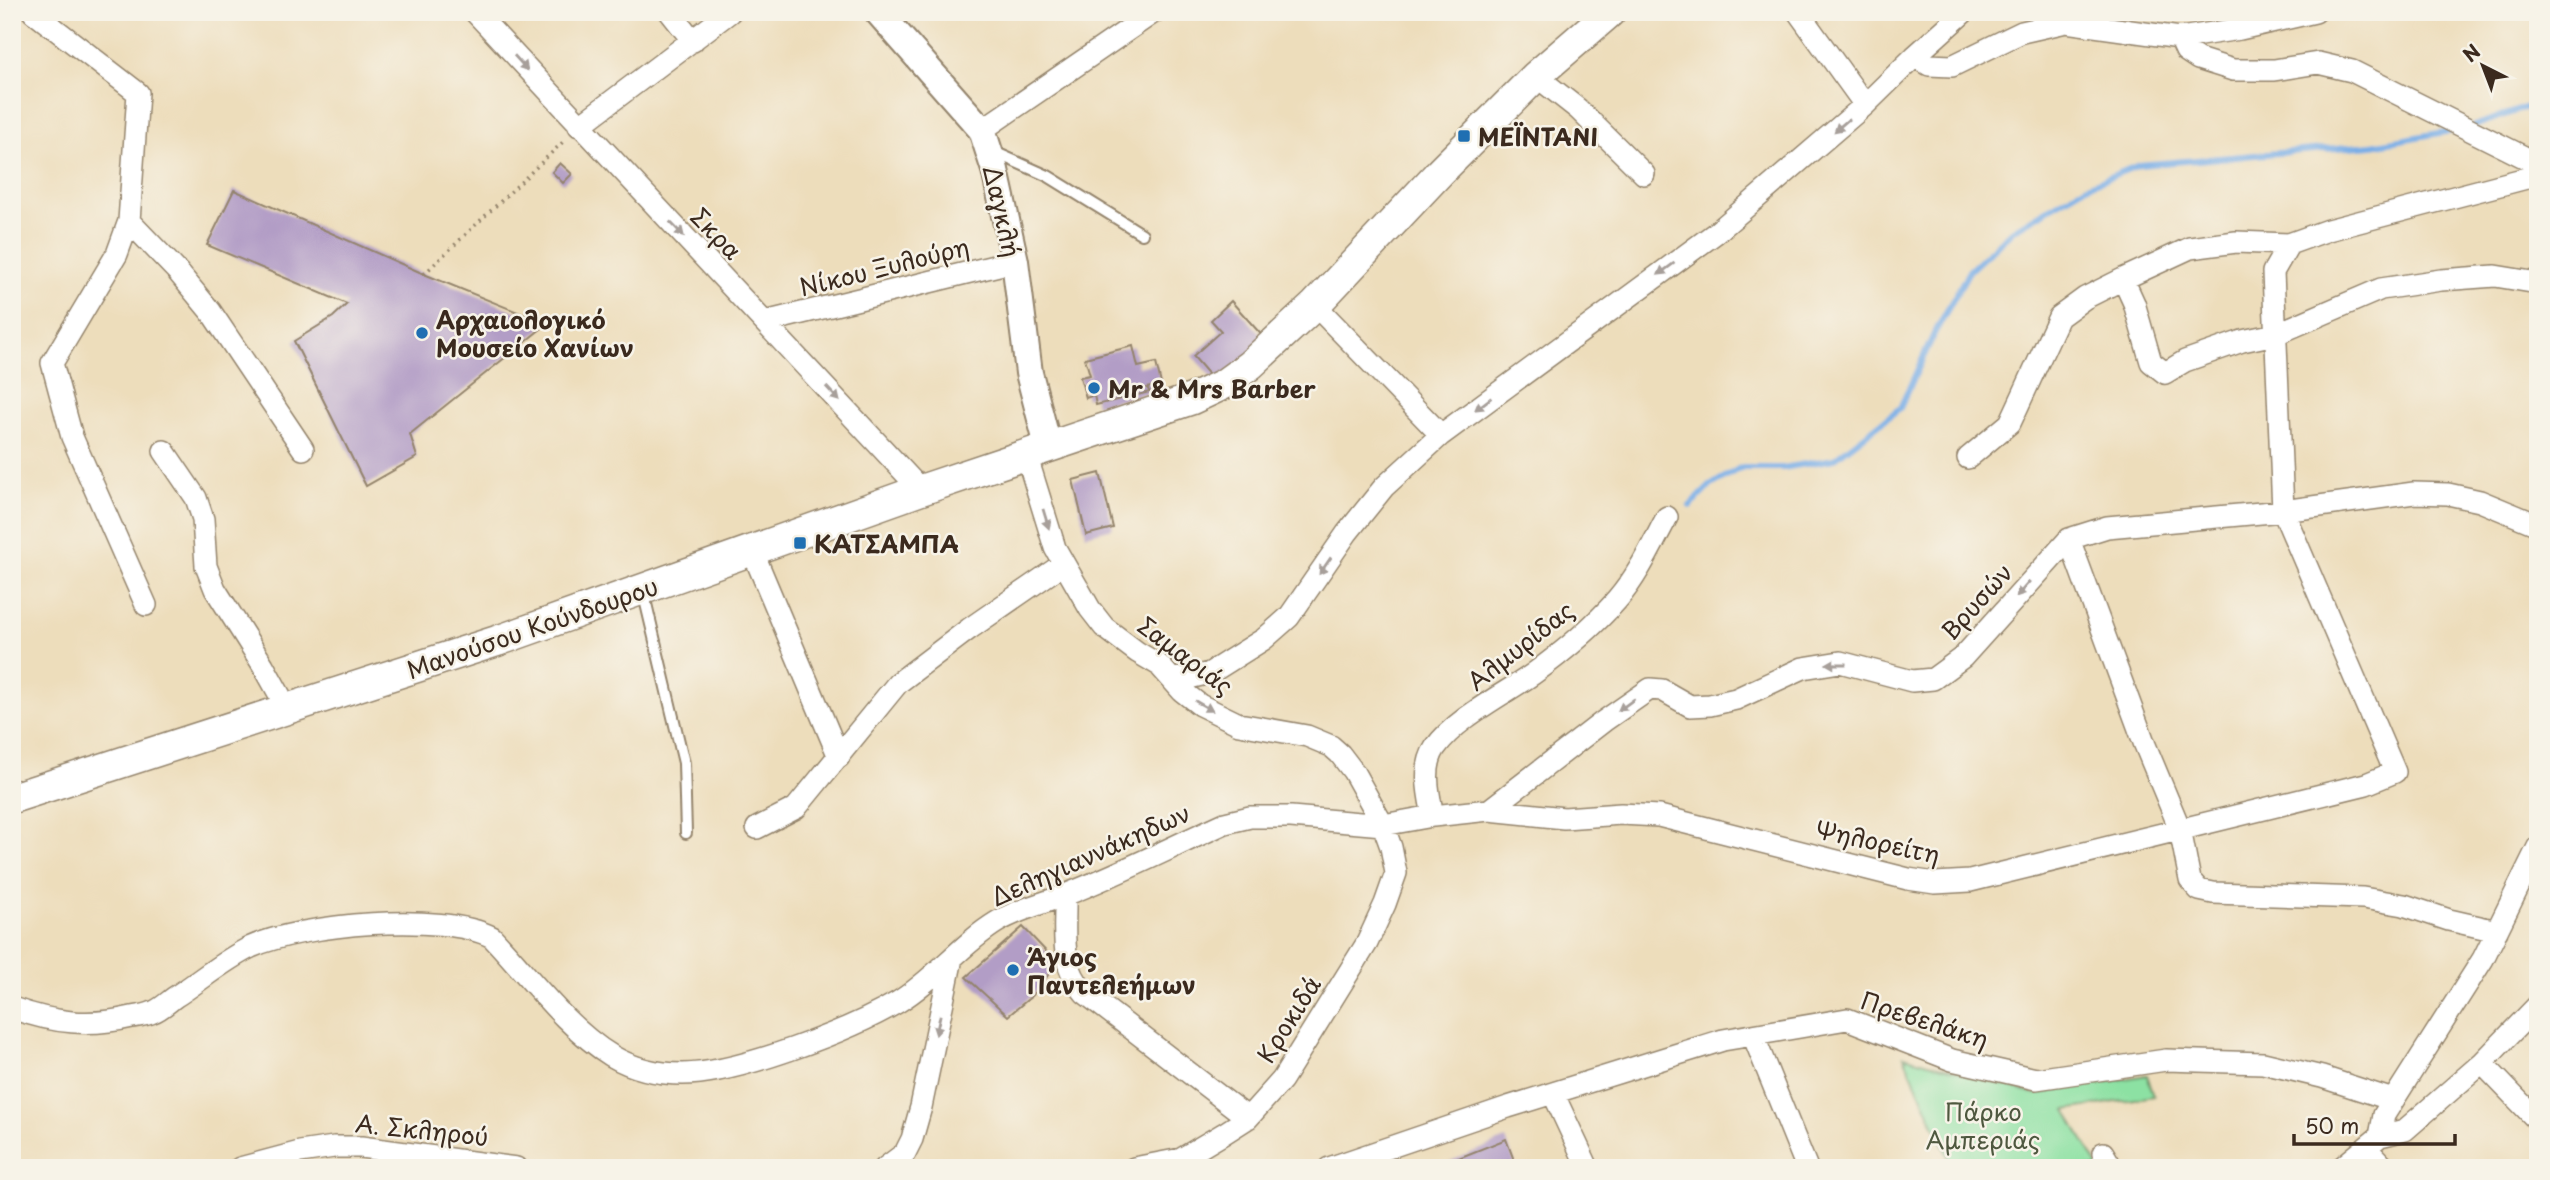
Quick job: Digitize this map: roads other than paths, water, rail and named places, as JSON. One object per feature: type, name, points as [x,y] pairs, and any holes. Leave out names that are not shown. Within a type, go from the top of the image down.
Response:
[{"type":"main road","name":"Μανούσου Κούνδουρου","points":[[12,798],[288,710],[643,591],[921,490],[1192,399],[1224,384],[1250,365],[1315,305],[1440,172],[1536,76],[1610,12]]},
{"type":"street","points":[[33,12],[138,93],[129,221],[117,254],[52,363],[72,437],[146,606]]},
{"type":"street","name":"Σκρα","points":[[475,12],[921,490]]},
{"type":"street","points":[[670,12],[693,41]]},
{"type":"street","points":[[579,126],[730,12]]},
{"type":"street","points":[[985,140],[1154,12]]},
{"type":"street","points":[[1798,12],[1865,105]]},
{"type":"street","points":[[1172,679],[1210,673],[1264,639],[1289,617],[1347,533],[1384,487],[1441,435],[1717,232],[1865,105],[1964,12]]},
{"type":"street","points":[[1915,56],[1929,65],[1952,66],[2022,32],[2066,22],[2180,38],[2240,29],[2315,12]]},
{"type":"street","name":"Δαγκλή","points":[[880,13],[985,140],[995,170],[1015,261],[1037,450]]},
{"type":"street","points":[[2180,38],[2186,51],[2198,59],[2213,66],[2233,70],[2274,70],[2318,63],[2352,71],[2538,164]]},
{"type":"street","points":[[1536,76],[1578,109],[1644,174]]},
{"type":"street","points":[[1968,458],[2010,423],[2059,317],[2085,298],[2123,279],[2190,248],[2236,242],[2289,244],[2328,230],[2538,175]]},
{"type":"street","points":[[129,221],[178,272],[211,312],[303,449]]},
{"type":"street","points":[[2283,511],[2273,272],[2289,244]]},
{"type":"street","name":"Νίκου Ξυλούρη","points":[[765,322],[1015,261]]},
{"type":"street","points":[[2123,279],[2134,303],[2151,362],[2165,373],[2185,360],[2242,341],[2276,334],[2381,289],[2441,280],[2496,276],[2538,283]]},
{"type":"street","points":[[1315,305],[1441,435]]},
{"type":"street","name":"Σαμαριάς","points":[[1037,450],[1049,529],[1063,564],[1104,627],[1159,665],[1182,691],[1200,705],[1239,724],[1307,736],[1331,746],[1353,771],[1383,825]]},
{"type":"street","points":[[164,451],[196,498],[203,519],[206,566],[215,589],[263,664],[288,710]]},
{"type":"street","points":[[2497,931],[2404,905],[2363,898],[2199,890],[2190,880],[2180,829],[2145,745],[2069,539],[2107,527],[2283,511],[2391,495],[2433,494],[2480,501],[2538,525]]},
{"type":"street","name":"Ψηλορείτη","points":[[1383,825],[1489,810],[1564,818],[1621,814],[1660,816],[1908,879],[1935,883],[1970,881],[2366,784],[2395,772],[2283,511]]},
{"type":"street","name":"Αλμυρίδας","points":[[1433,816],[1427,785],[1433,751],[1444,737],[1535,672],[1618,599],[1667,517]]},
{"type":"street","name":"Βρυσών","points":[[1489,810],[1604,721],[1650,690],[1662,690],[1690,706],[1710,705],[1737,699],[1803,668],[1840,662],[1912,681],[1933,679],[1963,657],[2069,539]]},
{"type":"street","points":[[752,550],[839,757]]},
{"type":"street","points":[[757,828],[796,808],[898,683],[969,629],[1063,564]]},
{"type":"street","name":"Δεληγιαννάκηδων","points":[[12,1008],[59,1022],[104,1023],[153,1013],[251,947],[279,938],[353,924],[414,923],[480,931],[492,937],[587,1038],[612,1056],[633,1067],[656,1073],[686,1074],[757,1059],[820,1039],[851,1025],[899,1002],[995,923],[1024,908],[1065,895],[1225,823],[1251,817],[1291,817],[1383,825]]},
{"type":"street","name":"Κροκιδά","points":[[1134,1168],[1182,1163],[1248,1118],[1282,1080],[1367,943],[1385,904],[1396,873],[1383,825]]},
{"type":"street","points":[[2385,1168],[2373,1142],[2384,1115],[2483,959],[2538,847]]},
{"type":"street","points":[[1065,895],[1065,959],[1072,979],[1085,993],[1248,1118]]},
{"type":"street","points":[[885,1168],[905,1153],[912,1139],[922,1107],[952,958]]},
{"type":"street","points":[[2341,1168],[2373,1142],[2405,1129],[2482,1063],[2538,1005]]},
{"type":"street","name":"Πρεβελάκη","points":[[1329,1168],[1553,1093],[1723,1040],[1847,1019],[1952,1060],[2036,1079],[2166,1060],[2263,1063],[2322,1077],[2393,1100]]},
{"type":"street","points":[[1753,1035],[1807,1168]]},
{"type":"street","points":[[2482,1063],[2538,1121]]},
{"type":"street","points":[[1553,1093],[1588,1168]]},
{"type":"street","name":"Α. Σκληρού","points":[[240,1168],[300,1152],[334,1147],[361,1147],[516,1168]]},
{"type":"lane","points":[[985,140],[1142,234]]},
{"type":"lane","points":[[643,591],[684,763],[686,833]]},
{"type":"waterway","points":[[2474,126],[2538,103]]},
{"type":"waterway","points":[[1690,506],[1710,486],[1740,468],[1783,468],[1834,459],[1900,408],[1934,334],[1969,271],[2013,230],[2087,186],[2139,165],[2372,145],[2456,130]]},
{"type":"place","name":"ΜΕΪΝΤΑΝΙ","points":[[1464,136]]},
{"type":"place","name":"Αρχαιολογικό Μουσείο Χανίων","points":[[422,333]]},
{"type":"place","name":"Mr & Mrs Barber","points":[[1094,388]]},
{"type":"place","name":"ΚΑΤΣΑΜΠΑ","points":[[800,543]]},
{"type":"place","name":"Άγιος Παντελεήμων","points":[[1013,970]]},
{"type":"park label","name":"Πάρκο Αμπεριάς","points":[[1983,1125]]}]
